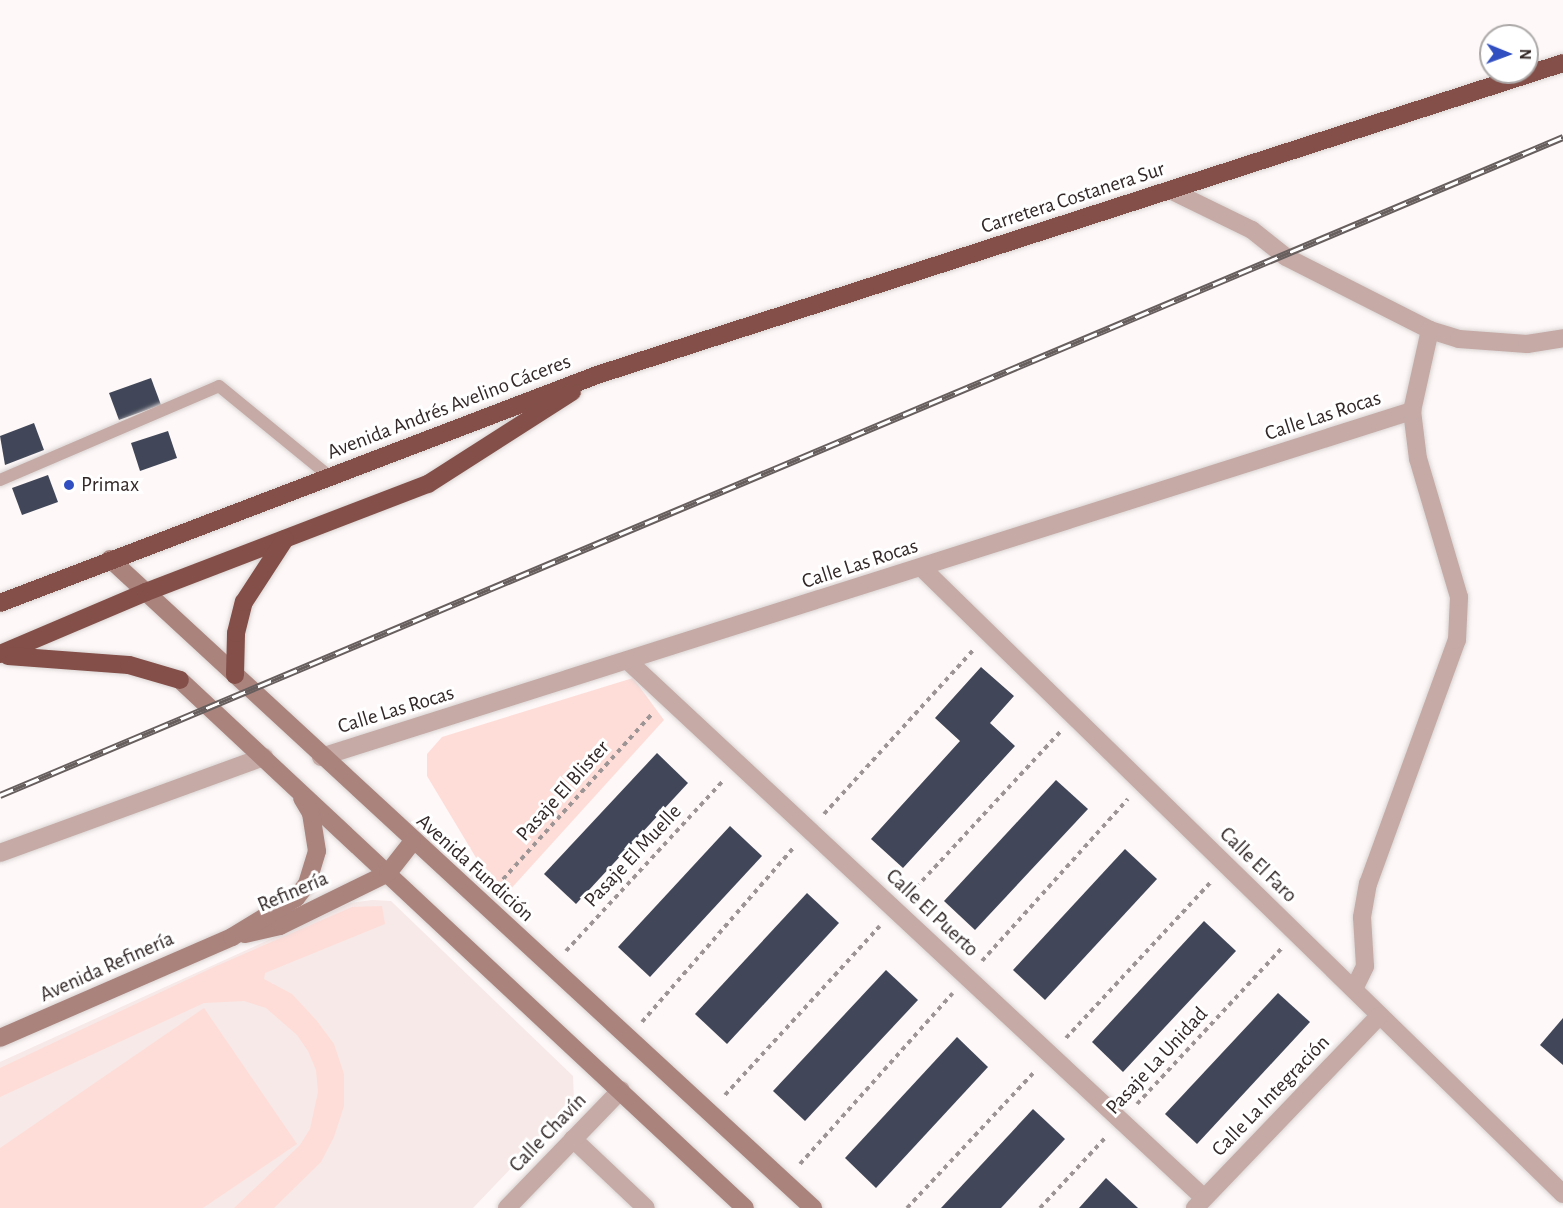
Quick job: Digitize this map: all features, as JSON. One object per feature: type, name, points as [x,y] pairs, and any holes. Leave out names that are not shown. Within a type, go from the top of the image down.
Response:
[{"type":"highway","name":"Carretera Costanera Sur","points":[[597,375],[1563,63]]},
{"type":"highway","name":"Avenida Andrés Avelino Cáceres","points":[[0,603],[110,559],[597,375]]},
{"type":"highway","name":"Avenida Andrés Avelino Cáceres","points":[[0,655],[146,592],[428,484],[597,375]]},
{"type":"highway","points":[[235,675],[236,633],[244,602],[285,539]]},
{"type":"highway","points":[[0,655],[29,655],[129,665],[180,680]]},
{"type":"main road","name":"Avenida Fundición","points":[[110,559],[412,842],[813,1208]]},
{"type":"main road","points":[[180,680],[294,784],[745,1208]]},
{"type":"main road","name":"Refinería","points":[[232,937],[296,898],[307,884],[317,851],[311,813],[294,784]]},
{"type":"main road","points":[[388,873],[412,842]]},
{"type":"main road","name":"Refinería","points":[[232,937],[280,926],[388,873]]},
{"type":"main road","name":"Avenida Refinería","points":[[0,1038],[232,937]]},
{"type":"street","points":[[1172,190],[1252,230],[1286,257],[1430,330],[1460,339],[1527,344],[1563,338]]},
{"type":"street","points":[[1354,990],[1365,966],[1362,917],[1368,885],[1457,640],[1459,597],[1419,459],[1412,411],[1430,330]]},
{"type":"street","name":"Calle Las Rocas","points":[[321,757],[1412,411]]},
{"type":"street","name":"Calle El Faro","points":[[922,568],[1563,1194]]},
{"type":"street","name":"Calle El Puerto","points":[[628,661],[1121,1121],[1200,1203]]},
{"type":"street","points":[[0,853],[264,757]]},
{"type":"street","name":"Calle La Integración","points":[[1200,1203],[1379,1016]]},
{"type":"street","name":"Calle Chavín","points":[[507,1208],[621,1090]]},
{"type":"street","points":[[573,1139],[646,1208]]},
{"type":"lane","points":[[0,480],[219,386],[329,476]]},
{"type":"path","name":"Pasaje El Blister","points":[[481,904],[667,697]]},
{"type":"path","name":"Pasaje El Muelle","points":[[550,968],[738,764]]},
{"type":"path","name":"Pasaje La Unidad","points":[[1040,1208],[1296,933]]},
{"type":"shaded area","points":[[633,678],[664,720],[508,892],[487,876],[427,776],[427,754],[442,737]]},
{"type":"shaded area","points":[[372,900],[391,901],[573,1076],[574,1102],[473,1208],[0,1208],[0,1062],[350,903]]},
{"type":"shaded area","points":[[382,906],[385,924],[265,973],[264,979],[292,994],[317,1021],[334,1044],[344,1074],[344,1106],[334,1137],[321,1162],[274,1208],[234,1208],[300,1145],[310,1129],[318,1092],[316,1070],[308,1051],[297,1035],[266,1008],[244,1001],[204,1003],[0,1097],[0,1068],[214,967],[352,907]]},
{"type":"shaded area","points":[[204,1008],[297,1144],[203,1208],[0,1208],[0,1148]]},
{"type":"building","points":[[151,378],[161,405],[119,420],[109,393]]},
{"type":"building","points":[[34,423],[44,450],[5,465],[0,436]]},
{"type":"building","points":[[168,431],[177,458],[140,471],[131,443]]},
{"type":"building","points":[[48,475],[58,502],[22,515],[12,488]]},
{"type":"building","points":[[981,667],[1014,696],[990,723],[1015,746],[903,868],[871,839],[960,741],[935,718]]},
{"type":"building","points":[[657,753],[688,783],[576,904],[544,874]]},
{"type":"building","points":[[1056,780],[1088,809],[975,930],[944,901]]},
{"type":"building","points":[[730,826],[762,856],[650,977],[618,947]]},
{"type":"building","points":[[1125,849],[1157,879],[1045,1000],[1013,970]]},
{"type":"building","points":[[807,893],[839,923],[727,1044],[695,1014]]},
{"type":"building","points":[[1204,921],[1236,951],[1123,1072],[1092,1042]]},
{"type":"building","points":[[886,970],[918,1000],[805,1121],[773,1091]]},
{"type":"building","points":[[1278,993],[1310,1022],[1197,1144],[1165,1114]]},
{"type":"building","points":[[1563,1018],[1563,1065],[1540,1045]]},
{"type":"building","points":[[957,1037],[988,1067],[876,1188],[845,1158]]},
{"type":"building","points":[[1033,1109],[1065,1139],[1001,1208],[941,1208]]},
{"type":"building","points":[[1106,1178],[1138,1208],[1079,1208]]},
{"type":"railway","points":[[0,795],[1563,137]]},
{"type":"place","name":"Primax","points":[[69,485]]}]
